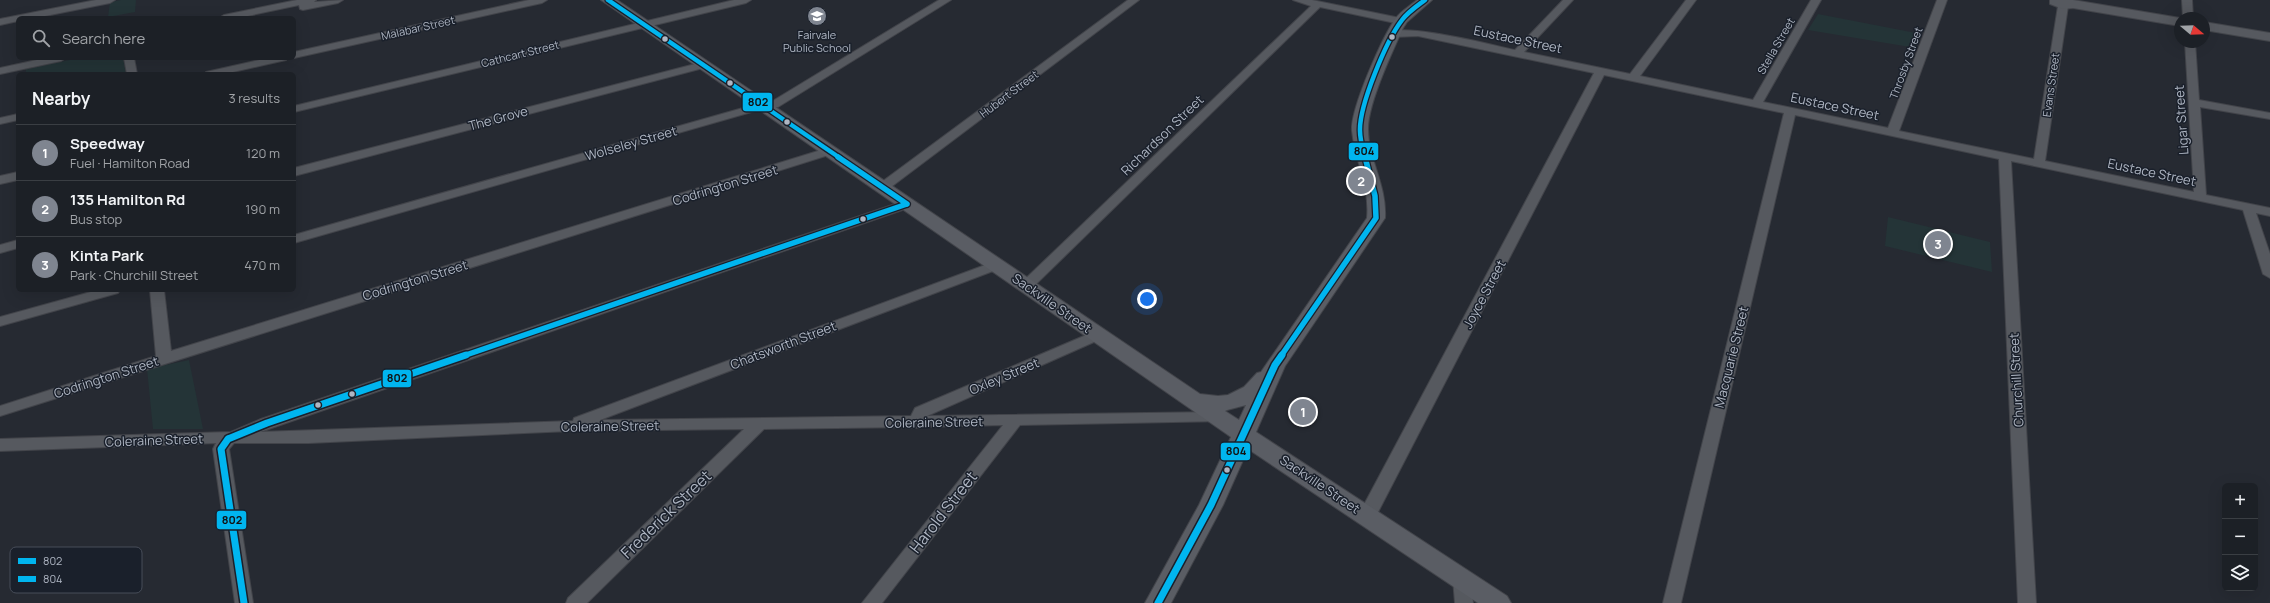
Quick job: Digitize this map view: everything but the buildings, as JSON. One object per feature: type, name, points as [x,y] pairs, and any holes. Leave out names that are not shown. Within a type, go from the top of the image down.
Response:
[{"type":"main road","name":"Sackville Street","points":[[608,0],[1243,434],[1498,603]]},
{"type":"main road","points":[[1194,400],[1217,405],[1236,401],[1260,384],[1275,365],[1376,218],[1378,209],[1376,194],[1360,122],[1397,26],[1425,0]]},
{"type":"main road","points":[[1158,603],[1211,505],[1275,365]]},
{"type":"street","points":[[30,16],[110,0]]},
{"type":"street","points":[[234,16],[312,0]]},
{"type":"street","points":[[262,16],[338,0]]},
{"type":"street","name":"Malabar Street","points":[[296,55],[542,0]]},
{"type":"street","name":"Cathcart Street","points":[[296,109],[746,0]]},
{"type":"street","name":"Wolseley Street","points":[[296,238],[754,108],[774,105],[946,0]]},
{"type":"street","name":"Hubert Street","points":[[883,187],[1134,0]]},
{"type":"street","name":"Eustace Street","points":[[1298,0],[1318,4],[1418,33],[2005,158],[2270,212]]},
{"type":"street","points":[[1517,54],[1568,0]]},
{"type":"street","points":[[1633,78],[1691,0]]},
{"type":"street","name":"Stella Street","points":[[1756,104],[1816,0]]},
{"type":"street","name":"Throsby Street","points":[[1892,133],[1942,0]]},
{"type":"street","points":[[2187,0],[2188,12]]},
{"type":"street","points":[[2060,2],[2174,21]]},
{"type":"street","name":"Evans Street","points":[[2040,164],[2060,2]]},
{"type":"street","name":"Richardson Street","points":[[1026,286],[1318,4]]},
{"type":"street","points":[[0,22],[16,19]]},
{"type":"street","points":[[2210,27],[2270,37]]},
{"type":"street","name":"Ligar Street","points":[[2190,48],[2200,197]]},
{"type":"street","points":[[0,64],[21,60]]},
{"type":"street","points":[[0,71],[52,60]]},
{"type":"street","points":[[129,60],[132,72]]},
{"type":"street","points":[[219,72],[273,60]]},
{"type":"street","name":"The Grove","points":[[296,171],[703,65]]},
{"type":"street","name":"Joyce Street","points":[[1367,516],[1600,72]]},
{"type":"street","points":[[2195,103],[2270,116]]},
{"type":"street","name":"Macquarie Street","points":[[1672,603],[1790,112]]},
{"type":"street","points":[[0,121],[16,117]]},
{"type":"street","name":"Codrington Street","points":[[0,411],[164,358],[831,151]]},
{"type":"street","name":"Churchill Street","points":[[2005,158],[2027,603]]},
{"type":"street","points":[[0,180],[16,176]]},
{"type":"street","points":[[244,603],[221,449],[228,439],[274,420],[908,204]]},
{"type":"street","points":[[2248,207],[2270,274]]},
{"type":"street","points":[[0,249],[16,245]]},
{"type":"street","name":"Chatsworth Street","points":[[570,426],[996,265]]},
{"type":"street","points":[[0,322],[106,292]]},
{"type":"street","points":[[157,292],[164,358]]},
{"type":"street","name":"Oxley Street","points":[[914,423],[921,412],[1098,335]]},
{"type":"street","name":"Coleraine Street","points":[[0,445],[188,438],[228,439],[570,426],[914,423],[1219,417]]},
{"type":"street","name":"Harold Street","points":[[871,603],[1015,421]]},
{"type":"street","name":"Frederick Street","points":[[575,603],[758,425]]},
{"type":"street","points":[[1462,579],[1464,603]]},
{"type":"shaded area","points":[[136,0],[135,12],[108,16],[110,2]]},
{"type":"shaded area","points":[[1818,14],[1916,33],[1910,47],[1808,30]]},
{"type":"shaded area","points":[[69,60],[123,60],[126,72],[26,72],[26,69]]},
{"type":"shaded area","points":[[1888,217],[1990,242],[1992,272],[1885,246]]},
{"type":"shaded area","points":[[189,360],[203,429],[153,429],[147,369]]},
{"type":"transit line","name":"802","points":[[608,0],[907,204]]},
{"type":"transit line","name":"804","points":[[1158,603],[1211,505],[1275,365],[1376,218],[1373,185],[1364,153],[1360,131],[1364,108],[1376,74],[1396,28],[1407,14],[1425,0]]},
{"type":"transit line","name":"802","points":[[228,439],[267,423],[907,204]]},
{"type":"transit line","name":"802","points":[[228,439],[221,449],[244,603]]},
{"type":"place","name":"Fairvale Public School","points":[[817,16]]},
{"type":"place","name":"135 Hamilton Rd","points":[[1361,181]]},
{"type":"place","name":"Kinta Park","points":[[1938,244]]},
{"type":"place","name":"Speedway","points":[[1303,412]]}]
